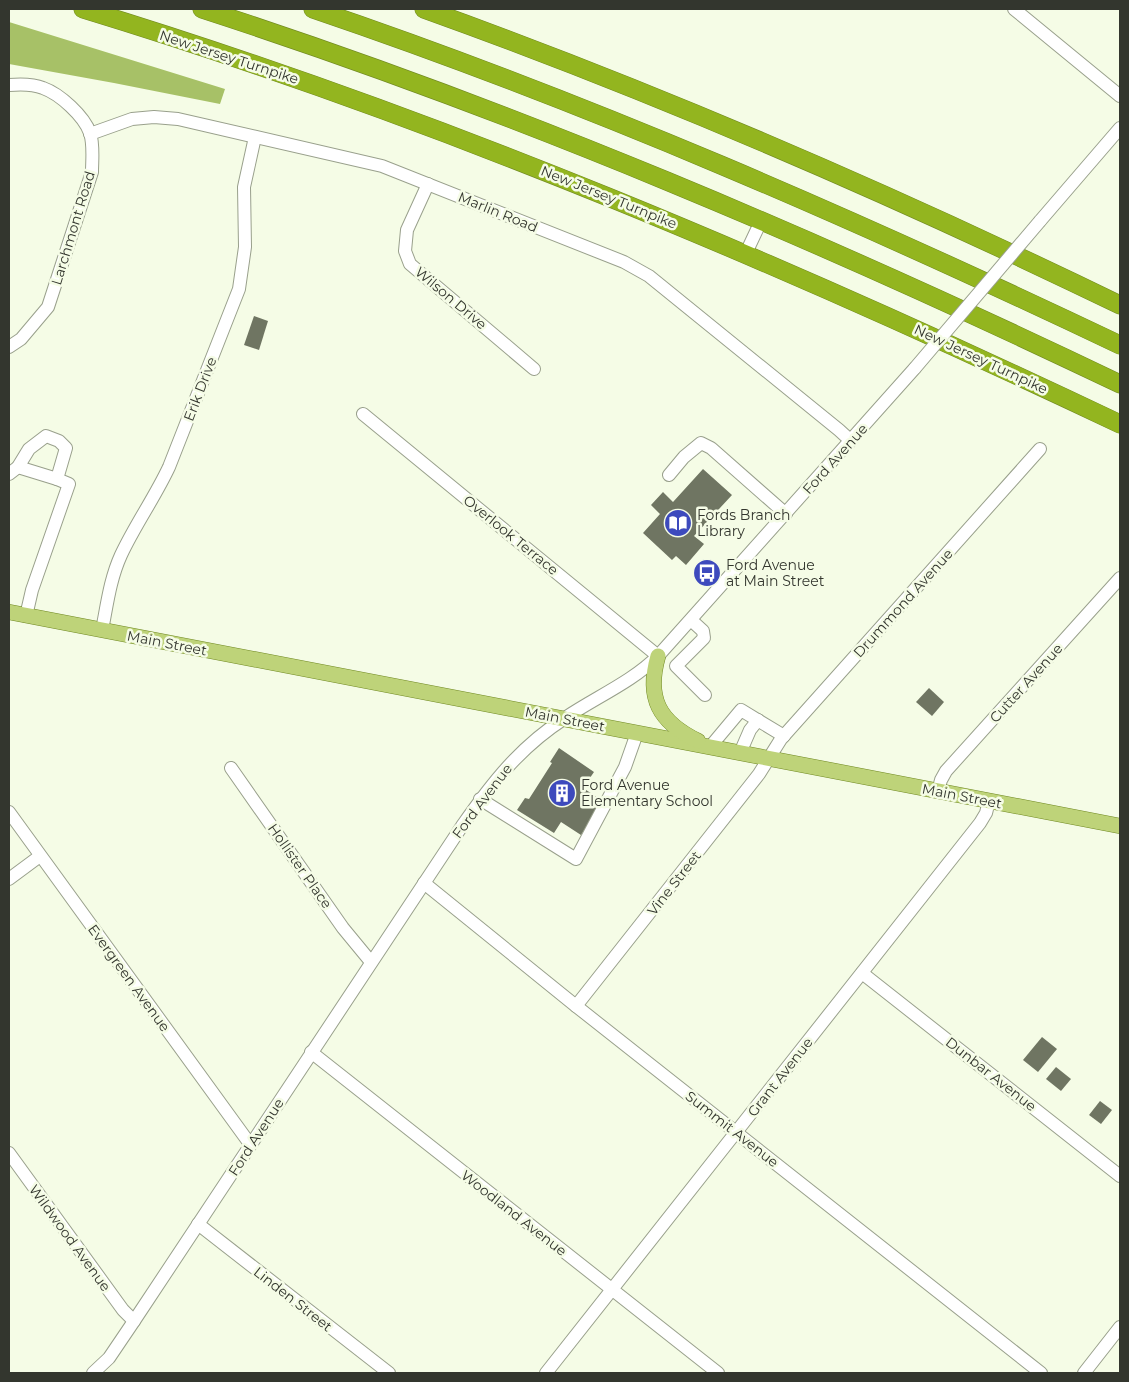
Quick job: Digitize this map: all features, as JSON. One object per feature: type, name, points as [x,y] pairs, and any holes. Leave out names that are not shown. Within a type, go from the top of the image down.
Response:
[{"type":"highway","name":"New Jersey Turnpike","points":[[83,9],[333,91],[556,175],[746,253],[944,341],[1120,424]]},
{"type":"highway","points":[[202,9],[453,95],[670,181],[939,299],[1120,384]]},
{"type":"highway","points":[[313,9],[484,70],[666,141],[866,227],[1120,345]]},
{"type":"highway","points":[[424,9],[593,72],[782,150],[956,227],[1120,305]]},
{"type":"main road","name":"Main Street","points":[[9,612],[1120,826]]},
{"type":"main road","points":[[662,652],[653,684],[658,707],[662,714],[676,728],[710,747]]},
{"type":"street","points":[[1014,9],[1120,96]]},
{"type":"street","name":"Larchmont Road","points":[[9,84],[44,88],[72,107],[90,134],[93,151],[92,172],[48,307],[21,339],[9,347]]},
{"type":"street","name":"Marlin Road","points":[[90,134],[132,119],[154,117],[178,119],[382,166],[624,262],[648,276],[851,441]]},
{"type":"street","name":"Ford Avenue","points":[[93,1373],[109,1358],[311,1052],[494,780],[512,760],[539,737],[564,718],[636,674],[662,652],[915,368],[1120,128]]},
{"type":"street","name":"Erik Drive","points":[[102,630],[115,569],[170,467],[238,289],[245,247],[244,187],[255,137]]},
{"type":"street","name":"Wilson Drive","points":[[428,184],[407,230],[405,251],[410,264],[534,369]]},
{"type":"street","points":[[746,253],[761,221]]},
{"type":"street","name":"Overlook Terrace","points":[[363,414],[662,652],[681,662]]},
{"type":"street","points":[[26,616],[32,590],[69,484],[57,479],[14,470],[30,450],[46,436],[59,441],[66,448],[57,479]]},
{"type":"street","points":[[669,475],[684,457],[701,443],[711,448],[786,514]]},
{"type":"street","name":"Drummond Avenue","points":[[769,758],[776,745],[1040,449]]},
{"type":"street","name":"Cutter Avenue","points":[[938,791],[946,771],[1120,578]]},
{"type":"street","points":[[691,620],[703,631],[704,638],[676,666],[705,695]]},
{"type":"street","points":[[710,747],[742,710],[784,736]]},
{"type":"street","points":[[740,753],[750,730],[758,720]]},
{"type":"street","points":[[480,799],[576,859],[625,767],[637,733]]},
{"type":"street","name":"Vine Street","points":[[576,1006],[759,774],[769,758]]},
{"type":"street","name":"Hollister Place","points":[[231,768],[343,928],[372,962]]},
{"type":"street","name":"Grant Avenue","points":[[546,1373],[980,824],[986,813],[989,801]]},
{"type":"street","name":"Evergreen Avenue","points":[[9,812],[250,1144]]},
{"type":"street","points":[[9,879],[40,856]]},
{"type":"street","name":"Summit Avenue","points":[[424,883],[576,1006],[1041,1373]]},
{"type":"street","name":"Dunbar Avenue","points":[[862,973],[1120,1176]]},
{"type":"street","name":"Woodland Avenue","points":[[311,1052],[718,1373]]},
{"type":"street","name":"Wildwood Avenue","points":[[9,1153],[123,1310],[134,1321]]},
{"type":"street","name":"Linden Street","points":[[198,1224],[388,1373]]},
{"type":"street","points":[[1084,1373],[1120,1327]]},
{"type":"green space","points":[[9,22],[225,89],[220,104],[9,64]]},
{"type":"building","points":[[254,316],[268,321],[259,350],[244,345]]},
{"type":"building","name":"Fords Branch Library","points":[[703,469],[732,495],[694,536],[704,544],[686,565],[676,556],[672,560],[643,533],[660,514],[651,505],[663,492],[673,502]]},
{"type":"building","points":[[929,688],[944,702],[932,716],[916,702]]},
{"type":"building","name":"Ford Avenue Elementary School","points":[[559,748],[594,772],[583,788],[603,801],[581,835],[561,822],[554,833],[517,810],[525,798],[529,799],[552,763],[550,762]]},
{"type":"building","points":[[1042,1037],[1057,1049],[1038,1072],[1023,1060]]},
{"type":"building","points":[[1056,1067],[1071,1079],[1061,1091],[1046,1079]]},
{"type":"building","points":[[1100,1101],[1112,1110],[1101,1124],[1089,1115]]},
{"type":"place","name":"Fords Branch Library","points":[[678,523]]},
{"type":"place","name":"Ford Avenue at Main Street","points":[[707,573]]},
{"type":"place","name":"Ford Avenue Elementary School","points":[[562,793]]}]
